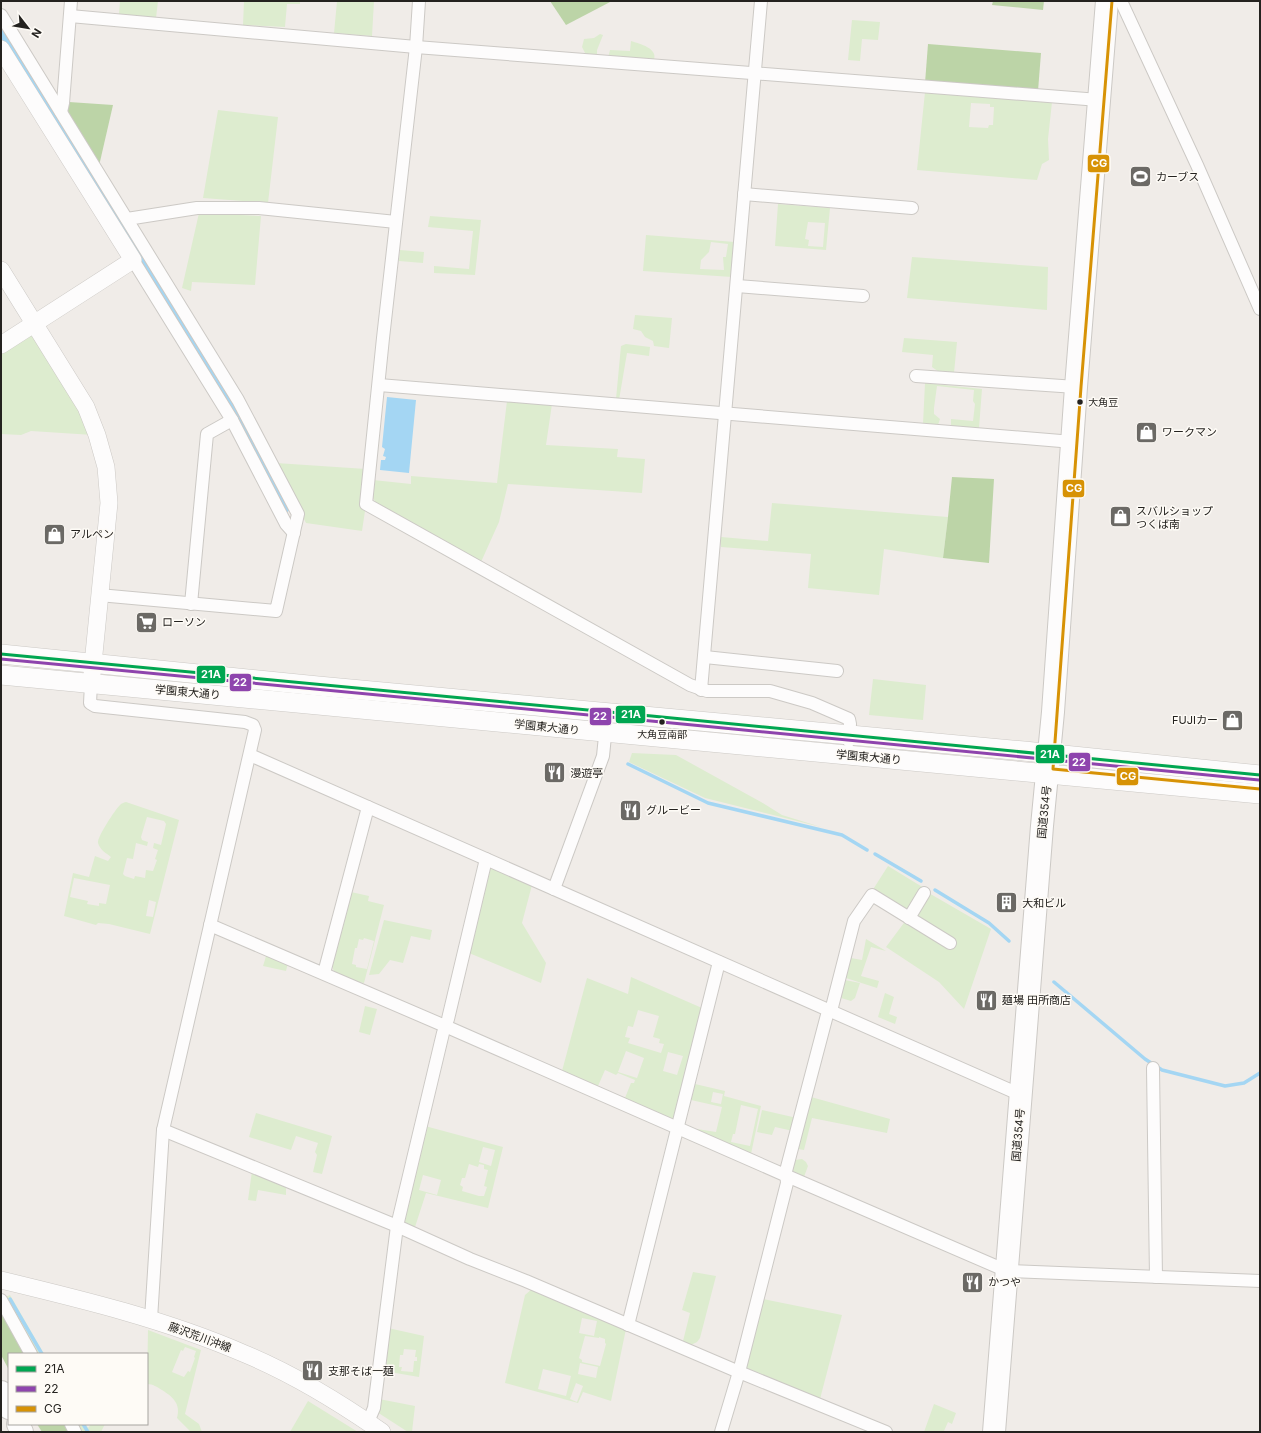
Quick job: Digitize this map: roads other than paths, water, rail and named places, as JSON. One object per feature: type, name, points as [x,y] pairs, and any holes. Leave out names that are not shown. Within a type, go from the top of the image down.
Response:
[{"type":"highway","name":"国道354号","points":[[994,1432],[1041,841],[1049,764],[1076,387],[1107,1]]},
{"type":"highway","points":[[1,1392],[8,1406]]},
{"type":"main road","name":"学園東大通り","points":[[1,654],[849,735],[1260,794]]},
{"type":"main road","name":"学園東大通り","points":[[1,675],[847,755],[1260,775]]},
{"type":"street","points":[[61,112],[71,1]]},
{"type":"street","points":[[419,1],[416,47],[366,504],[690,685],[702,690],[770,691],[812,703],[849,719],[850,724],[847,755]]},
{"type":"street","points":[[702,690],[762,1]]},
{"type":"street","points":[[1121,1],[1260,309]]},
{"type":"street","points":[[1,15],[188,318],[241,407],[298,514],[276,612],[100,595]]},
{"type":"street","points":[[70,16],[416,47],[1099,100]]},
{"type":"street","points":[[1,49],[232,420],[286,524],[294,533]]},
{"type":"street","points":[[744,194],[912,208]]},
{"type":"street","points":[[127,219],[197,208],[259,208],[396,222]]},
{"type":"street","points":[[1,345],[133,260]]},
{"type":"street","points":[[1,270],[86,407],[98,435],[106,467],[109,503],[90,703],[95,706],[245,722],[253,725],[255,730],[163,1130],[151,1319]]},
{"type":"street","points":[[737,286],[863,296]]},
{"type":"street","points":[[916,376],[1076,387]]},
{"type":"street","points":[[379,385],[1073,442]]},
{"type":"street","points":[[191,604],[207,434],[232,420]]},
{"type":"street","points":[[705,657],[838,671]]},
{"type":"street","points":[[554,889],[603,756],[607,713]]},
{"type":"street","points":[[250,754],[1021,1095]]},
{"type":"street","points":[[324,973],[368,807]]},
{"type":"street","points":[[368,1422],[374,1408],[397,1226],[486,859]]},
{"type":"street","points":[[909,918],[924,892]]},
{"type":"street","points":[[721,1432],[739,1372],[785,1190],[787,1176],[786,1171],[854,921],[872,895],[950,942]]},
{"type":"street","points":[[210,925],[324,973],[1007,1271],[1260,1281]]},
{"type":"street","points":[[628,1324],[719,962]]},
{"type":"street","points":[[1153,1068],[1156,1277]]},
{"type":"street","points":[[163,1130],[397,1226],[470,1259],[886,1432]]},
{"type":"street","name":"藤沢荒川沖線","points":[[1,1280],[73,1297],[151,1319],[209,1339],[259,1360],[307,1385],[382,1432]]},
{"type":"street","points":[[1,1300],[30,1353]]},
{"type":"water","points":[[1,27],[125,223],[226,389],[290,510],[286,513],[181,327],[1,40]]},
{"type":"water","points":[[387,397],[416,400],[409,473],[380,470],[381,460],[385,460],[386,457],[383,456],[385,449],[382,447]]},
{"type":"waterway","points":[[628,764],[708,803],[842,835],[867,850]]},
{"type":"waterway","points":[[875,854],[921,881]]},
{"type":"waterway","points":[[935,890],[989,923],[1009,941]]},
{"type":"waterway","points":[[1054,982],[1145,1059],[1162,1070],[1225,1086],[1244,1083],[1260,1073]]},
{"type":"waterway","points":[[10,1299],[41,1353]]},
{"type":"waterway","points":[[84,1425],[88,1432]]},
{"type":"place","name":"カーブス","points":[[1141,177]]},
{"type":"place","name":"大角豆","points":[[1080,402]]},
{"type":"place","name":"ワークマン","points":[[1146,432]]},
{"type":"place","name":"スバルショップ つくば南","points":[[1121,517]]},
{"type":"place","name":"アルペン","points":[[55,534]]},
{"type":"place","name":"ローソン","points":[[147,622]]},
{"type":"place","name":"FUJIカー","points":[[1233,720]]},
{"type":"place","name":"大角豆南部","points":[[662,722]]},
{"type":"place","name":"漫遊亭","points":[[554,773]]},
{"type":"place","name":"グルービー","points":[[630,810]]},
{"type":"place","name":"大和ビル","points":[[1006,903]]},
{"type":"place","name":"麺場 田所商店","points":[[986,1000]]},
{"type":"place","name":"かつや","points":[[972,1282]]},
{"type":"place","name":"支那そば一麺","points":[[312,1371]]}]
